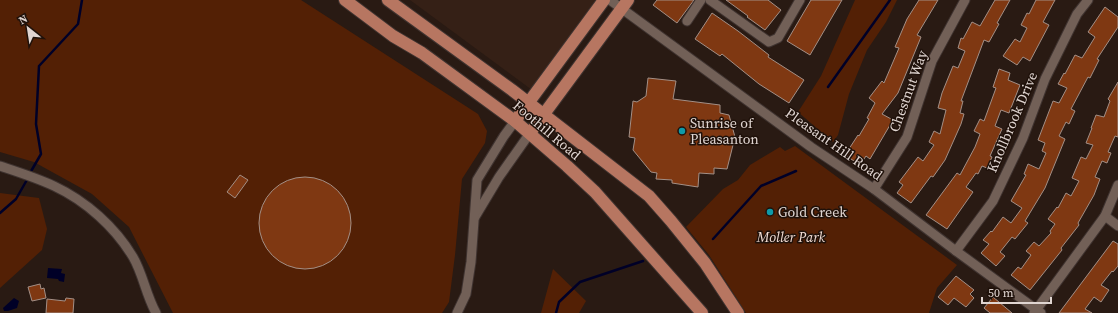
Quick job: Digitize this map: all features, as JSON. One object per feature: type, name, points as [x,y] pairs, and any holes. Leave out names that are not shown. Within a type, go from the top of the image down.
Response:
[{"type":"main road","name":"Foothill Road","points":[[345,0],[393,36],[422,53],[530,133],[595,192],[702,313]]},
{"type":"main road","name":"Foothill Road","points":[[388,0],[544,115],[649,196],[706,263],[738,313]]},
{"type":"main road","points":[[515,121],[604,0]]},
{"type":"main road","points":[[530,133],[625,4]]},
{"type":"street","name":"Pleasant Hill Road","points":[[610,0],[625,4],[811,147],[874,189],[1038,312]]},
{"type":"street","points":[[687,21],[701,0]]},
{"type":"street","points":[[710,0],[769,42],[778,38],[800,0]]},
{"type":"street","name":"Chestnut Way","points":[[874,189],[907,137],[932,61],[965,0]]},
{"type":"street","name":"Knollbrook Drive","points":[[956,251],[993,201],[1022,138],[1045,79],[1077,14],[1088,0]]},
{"type":"street","points":[[457,313],[466,294],[471,262],[477,180],[515,121]]},
{"type":"street","points":[[474,220],[499,177],[530,133]]},
{"type":"street","points":[[0,166],[55,186],[90,209],[119,236],[134,258],[156,313]]},
{"type":"street","points":[[1038,312],[1105,216],[1118,185]]},
{"type":"street","points":[[1105,216],[1118,226]]},
{"type":"shaded area","points":[[410,0],[596,0],[532,90]]},
{"type":"green space","points":[[0,0],[301,0],[478,114],[487,131],[485,143],[462,179],[449,302],[442,313],[173,313],[129,227],[92,194],[34,162],[0,152]]},
{"type":"green space","points":[[855,0],[897,0],[886,22],[867,50],[849,94],[838,135],[833,142],[798,112],[821,76]]},
{"type":"green space","name":"Moller Park","points":[[795,146],[957,265],[937,288],[929,313],[746,313],[709,255],[686,227],[723,189],[738,180],[750,165],[780,147],[785,151]]},
{"type":"green space","points":[[0,193],[39,198],[47,229],[42,250],[0,288]]},
{"type":"green space","points":[[553,269],[586,301],[579,313],[541,313]]},
{"type":"water","points":[[48,268],[62,269],[61,273],[65,274],[64,282],[59,281],[58,279],[47,278]]},
{"type":"water","points":[[14,298],[19,301],[17,308],[4,311],[3,308]]},
{"type":"building","points":[[657,0],[694,0],[677,23],[653,5]]},
{"type":"building","points":[[726,0],[768,0],[781,10],[765,30]]},
{"type":"building","points":[[811,0],[842,0],[810,55],[787,41]]},
{"type":"building","points":[[919,0],[938,0],[917,35],[921,37],[898,93],[882,114],[893,120],[870,159],[866,156],[860,165],[845,155],[869,119],[867,118],[875,103],[869,98],[882,81],[884,83],[899,48],[895,47],[907,19]]},
{"type":"building","points":[[995,0],[1010,0],[997,23],[999,24],[989,42],[984,40],[961,101],[963,101],[960,113],[964,114],[961,124],[945,160],[911,203],[897,193],[903,185],[899,182],[918,157],[923,161],[934,145],[929,142],[934,131],[940,134],[946,110],[938,108],[942,93],[953,66],[958,68],[965,51],[958,48],[961,38],[963,39],[972,22],[980,26]]},
{"type":"building","points":[[1036,0],[1055,0],[1043,22],[1049,25],[1030,61],[1023,57],[1017,65],[1003,56],[1015,39],[1020,42],[1027,28],[1021,25],[1027,13],[1029,14]]},
{"type":"building","points":[[1105,7],[1118,17],[1118,27],[1097,59],[1099,60],[1090,78],[1088,77],[1071,109],[1075,111],[1069,124],[1066,122],[1059,136],[1065,139],[1045,188],[1025,221],[1028,223],[1015,239],[1012,237],[1000,252],[1005,256],[996,266],[981,253],[989,244],[983,240],[991,231],[992,232],[1003,217],[1011,223],[1022,208],[1011,201],[1026,175],[1024,174],[1028,164],[1039,169],[1046,153],[1042,151],[1045,143],[1038,140],[1053,101],[1059,103],[1067,88],[1058,84],[1075,55],[1082,58],[1095,37],[1088,32]]},
{"type":"building","points":[[712,13],[769,55],[768,57],[804,80],[789,103],[759,84],[722,54],[720,56],[695,39]]},
{"type":"building","points":[[999,69],[1010,73],[1008,80],[1020,85],[1009,113],[1001,110],[995,126],[1002,129],[990,156],[992,157],[987,168],[982,166],[978,174],[976,173],[966,187],[973,192],[947,229],[926,215],[957,173],[960,175],[975,147],[980,134],[974,131],[980,119],[984,121],[996,88],[993,87]]},
{"type":"building","name":"Sunrise of Pleasanton","points":[[648,78],[676,81],[673,99],[720,105],[720,113],[729,115],[735,137],[727,169],[714,168],[714,174],[699,173],[698,187],[672,183],[672,180],[656,179],[657,173],[651,172],[633,150],[635,138],[629,137],[633,101],[637,102],[646,96]]},
{"type":"building","points":[[1118,82],[1118,137],[1115,136],[1108,152],[1111,153],[1107,163],[1102,161],[1095,177],[1100,179],[1094,195],[1078,223],[1079,225],[1061,248],[1062,250],[1030,290],[1011,275],[1018,267],[1021,269],[1031,255],[1026,251],[1034,242],[1039,246],[1051,233],[1050,231],[1055,224],[1048,219],[1057,207],[1058,208],[1066,193],[1071,196],[1079,181],[1072,178],[1081,157],[1086,159],[1093,145],[1086,143],[1096,115],[1104,117],[1110,101],[1108,99]]},
{"type":"building","points":[[240,175],[248,180],[235,198],[227,192]]},
{"type":"building","points":[[305,177],[323,181],[337,191],[347,205],[351,223],[347,241],[337,255],[323,265],[305,269],[287,265],[273,255],[263,241],[259,223],[263,205],[273,191],[287,181]]},
{"type":"building","points":[[1113,241],[1118,244],[1118,266],[1101,285],[1109,290],[1101,302],[1094,297],[1085,309],[1092,313],[1059,313]]},
{"type":"building","points":[[956,276],[974,290],[970,294],[974,298],[966,307],[954,298],[948,305],[938,297]]},
{"type":"building","points":[[40,284],[41,289],[44,288],[46,298],[32,301],[28,287]]},
{"type":"building","points":[[993,297],[1012,313],[990,313],[984,308]]},
{"type":"building","points":[[66,298],[74,299],[73,313],[46,313],[47,299],[65,301]]},
{"type":"waterway","points":[[30,173],[41,154],[36,124],[39,66],[78,24],[82,0]]},
{"type":"waterway","name":"Gold Creek","points":[[828,87],[890,0]]},
{"type":"waterway","name":"Gold Creek","points":[[713,239],[761,186],[796,171]]},
{"type":"waterway","points":[[0,213],[16,199],[28,178]]},
{"type":"waterway","name":"Gold Creek","points":[[556,313],[559,302],[580,282],[643,261]]},
{"type":"place","name":"Sunrise of Pleasanton","points":[[682,131]]},
{"type":"place","name":"Gold Creek","points":[[770,212]]}]
